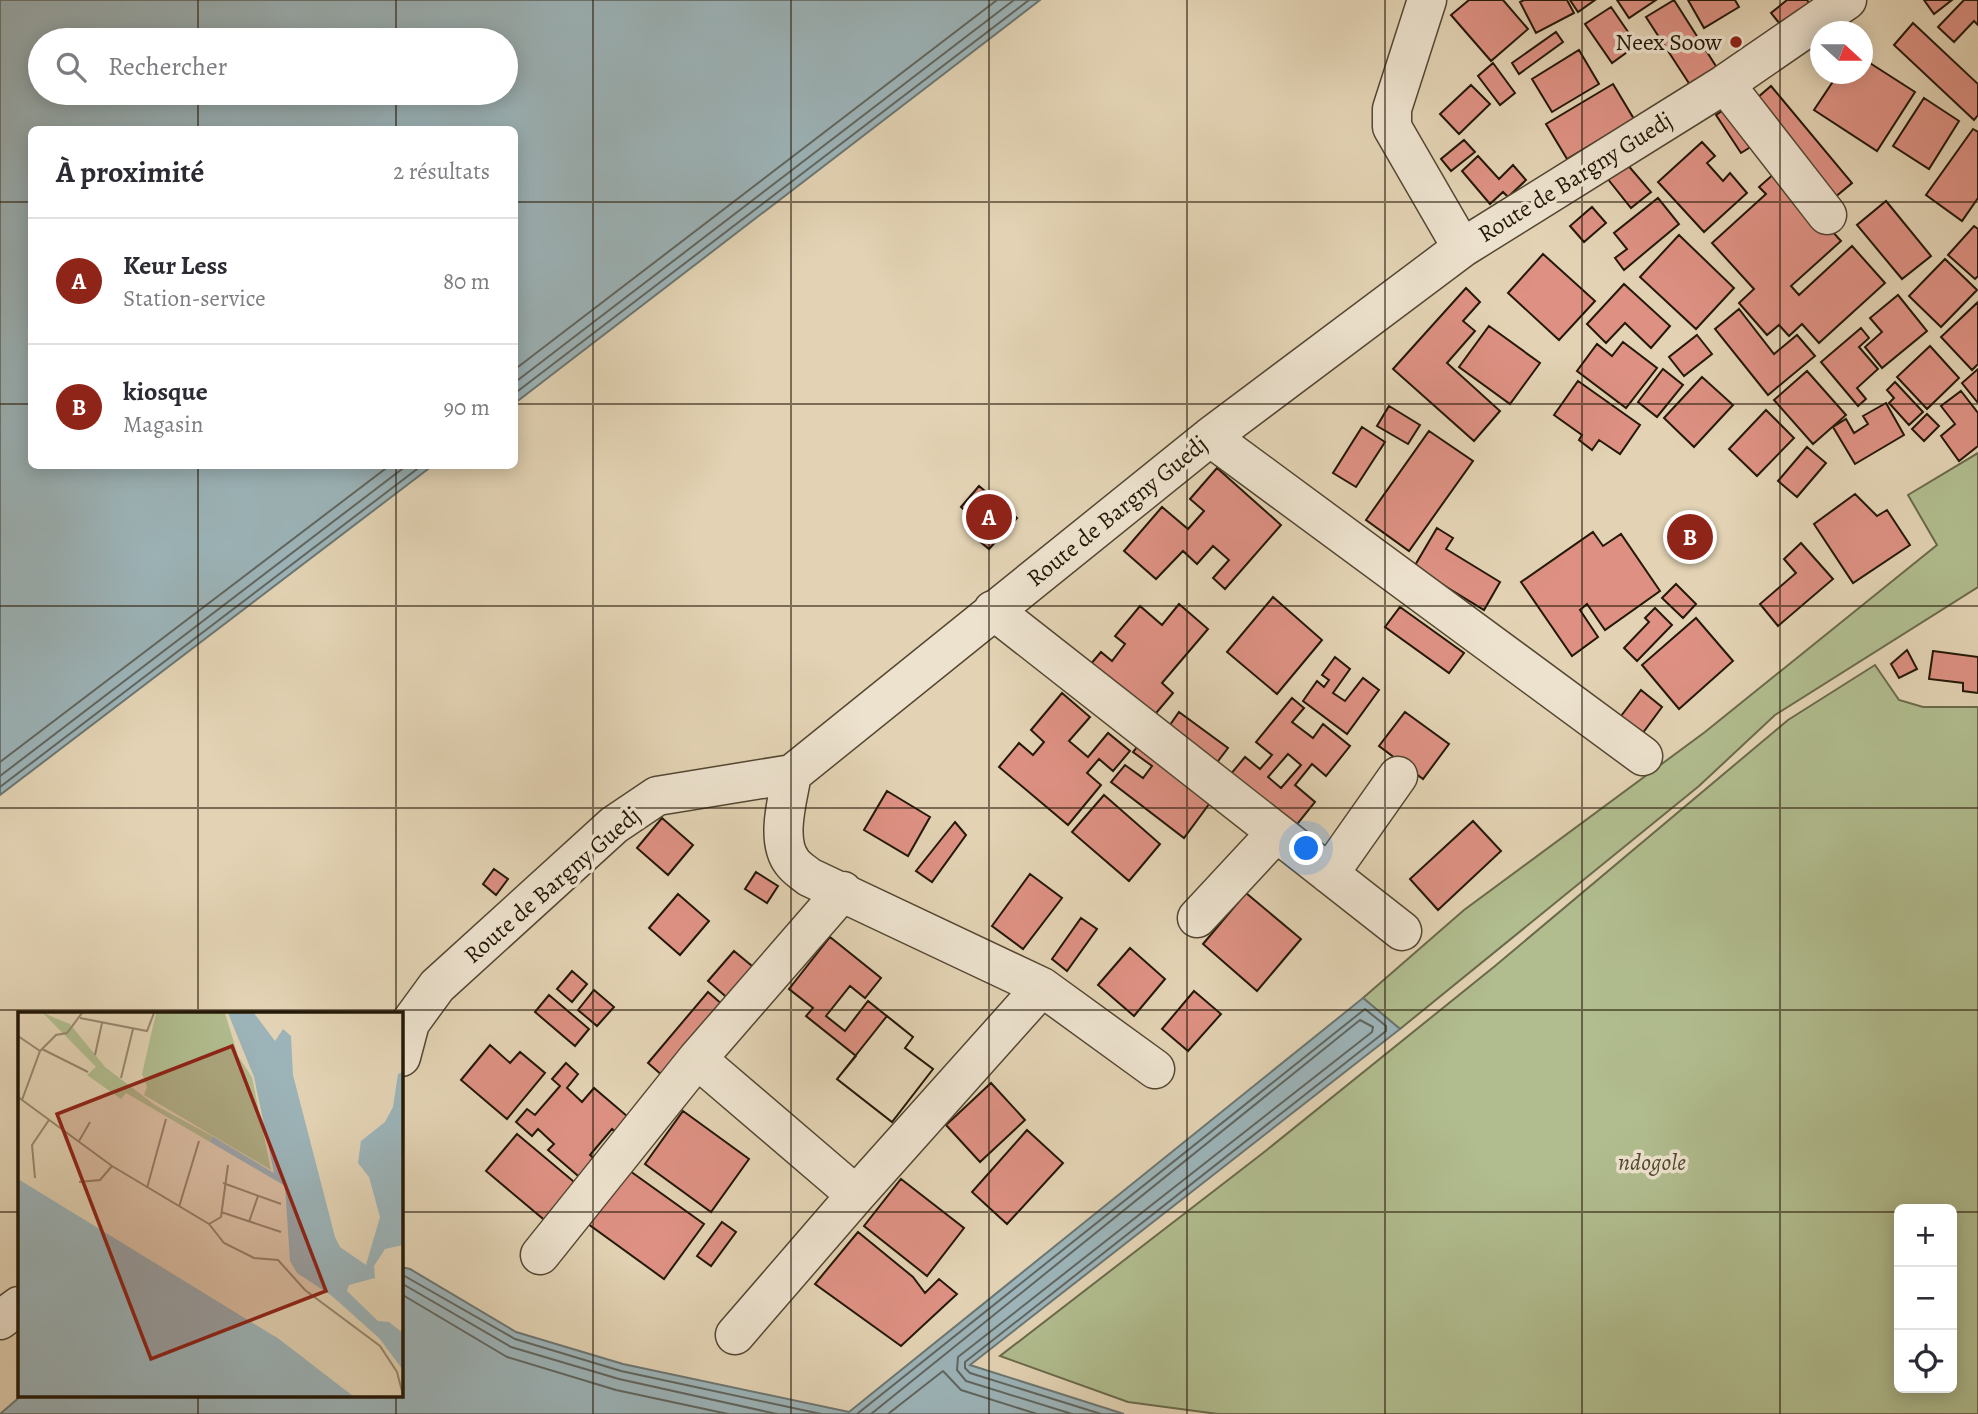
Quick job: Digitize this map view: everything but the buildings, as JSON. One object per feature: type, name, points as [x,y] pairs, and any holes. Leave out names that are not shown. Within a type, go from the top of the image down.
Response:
[{"type":"street","points":[[1427,0],[1392,108],[1392,127],[1462,248]]},
{"type":"street","name":"Route de Bargny Guedj","points":[[405,1040],[438,986],[528,900],[614,825],[657,796],[792,774],[1210,437],[1462,248],[1725,84],[1846,0]]},
{"type":"street","points":[[1725,84],[1827,215]]},
{"type":"street","points":[[1210,437],[1643,756]]},
{"type":"street","points":[[993,610],[1402,931]]},
{"type":"street","points":[[792,774],[785,821],[790,861],[808,877],[843,891],[1042,987],[1155,1069]]},
{"type":"street","points":[[1329,874],[1398,776]]},
{"type":"street","points":[[1198,918],[1276,833]]},
{"type":"street","points":[[540,1255],[696,1059],[843,891]]},
{"type":"street","points":[[735,1335],[1042,987]]},
{"type":"street","points":[[696,1059],[856,1195]]},
{"type":"street","points":[[0,1320],[18,1307]]},
{"type":"green space","points":[[1978,453],[1978,587],[1775,715],[1699,786],[1400,1029],[1363,998],[1464,910],[1705,732],[1937,545],[1908,495]]},
{"type":"green space","name":"ndogole","points":[[1875,665],[1899,700],[1923,707],[1978,707],[1978,1414],[1218,1414],[1128,1402],[1000,1356],[1263,1153],[1495,966],[1788,720]]},
{"type":"water","points":[[0,0],[1040,0],[518,401],[518,126],[28,126],[28,469],[428,469],[0,795]]},
{"type":"water","points":[[1363,998],[1400,1029],[970,1365],[1124,1414],[0,1414],[21,1396],[402,1396],[402,1267],[410,1269],[516,1332],[623,1364],[849,1412]]},
{"type":"place","name":"Neex Soow","points":[[1736,42]]},
{"type":"place","name":"Keur Less","points":[[989,517]]},
{"type":"place","name":"kiosque","points":[[1690,537]]}]
